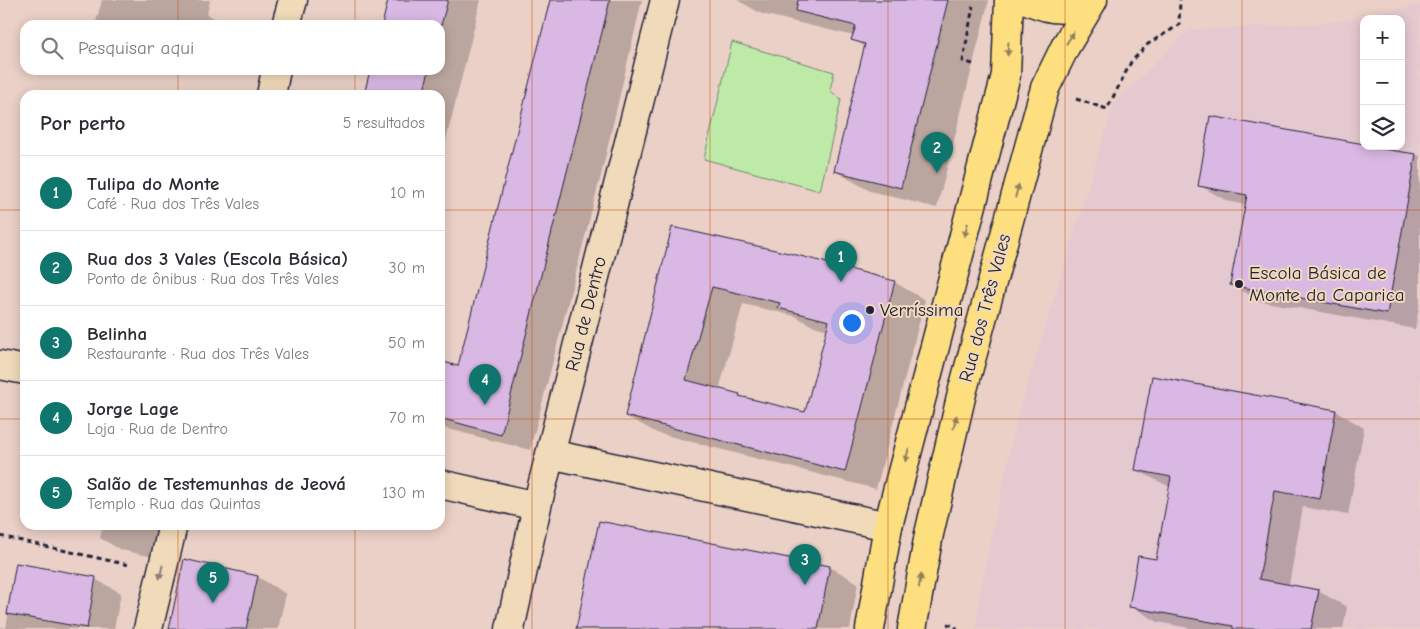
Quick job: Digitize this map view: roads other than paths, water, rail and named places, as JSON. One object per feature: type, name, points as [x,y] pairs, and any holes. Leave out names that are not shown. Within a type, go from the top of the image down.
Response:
[{"type":"main road","name":"Rua dos Três Vales","points":[[870,629],[888,526],[1006,75],[1009,0]]},
{"type":"main road","name":"Rua dos Três Vales","points":[[1027,0],[1048,9],[1072,9],[1093,0]]},
{"type":"main road","name":"Rua dos Três Vales","points":[[912,629],[928,534],[962,393],[1045,88],[1064,47],[1093,0]]},
{"type":"street","points":[[287,20],[293,0]]},
{"type":"street","name":"Rua de Dentro","points":[[510,629],[537,506],[665,0]]},
{"type":"street","points":[[272,90],[275,75]]},
{"type":"street","points":[[0,365],[20,369]]},
{"type":"street","points":[[550,454],[888,526]]},
{"type":"street","points":[[445,485],[537,506]]},
{"type":"street","points":[[148,629],[172,530]]},
{"type":"place","name":"Rua dos 3 Vales (Escola Básica)","points":[[937,173]]},
{"type":"place","name":"Tulipa do Monte","points":[[841,282]]},
{"type":"place","name":"Escola Básica de Monte da Caparica","points":[[1239,284]]},
{"type":"place","name":"Verríssima","points":[[870,310]]},
{"type":"place","name":"Jorge Lage","points":[[485,405]]},
{"type":"place","name":"Belinha","points":[[805,585]]},
{"type":"place","name":"Salão de Testemunhas de Jeová","points":[[213,603]]}]
